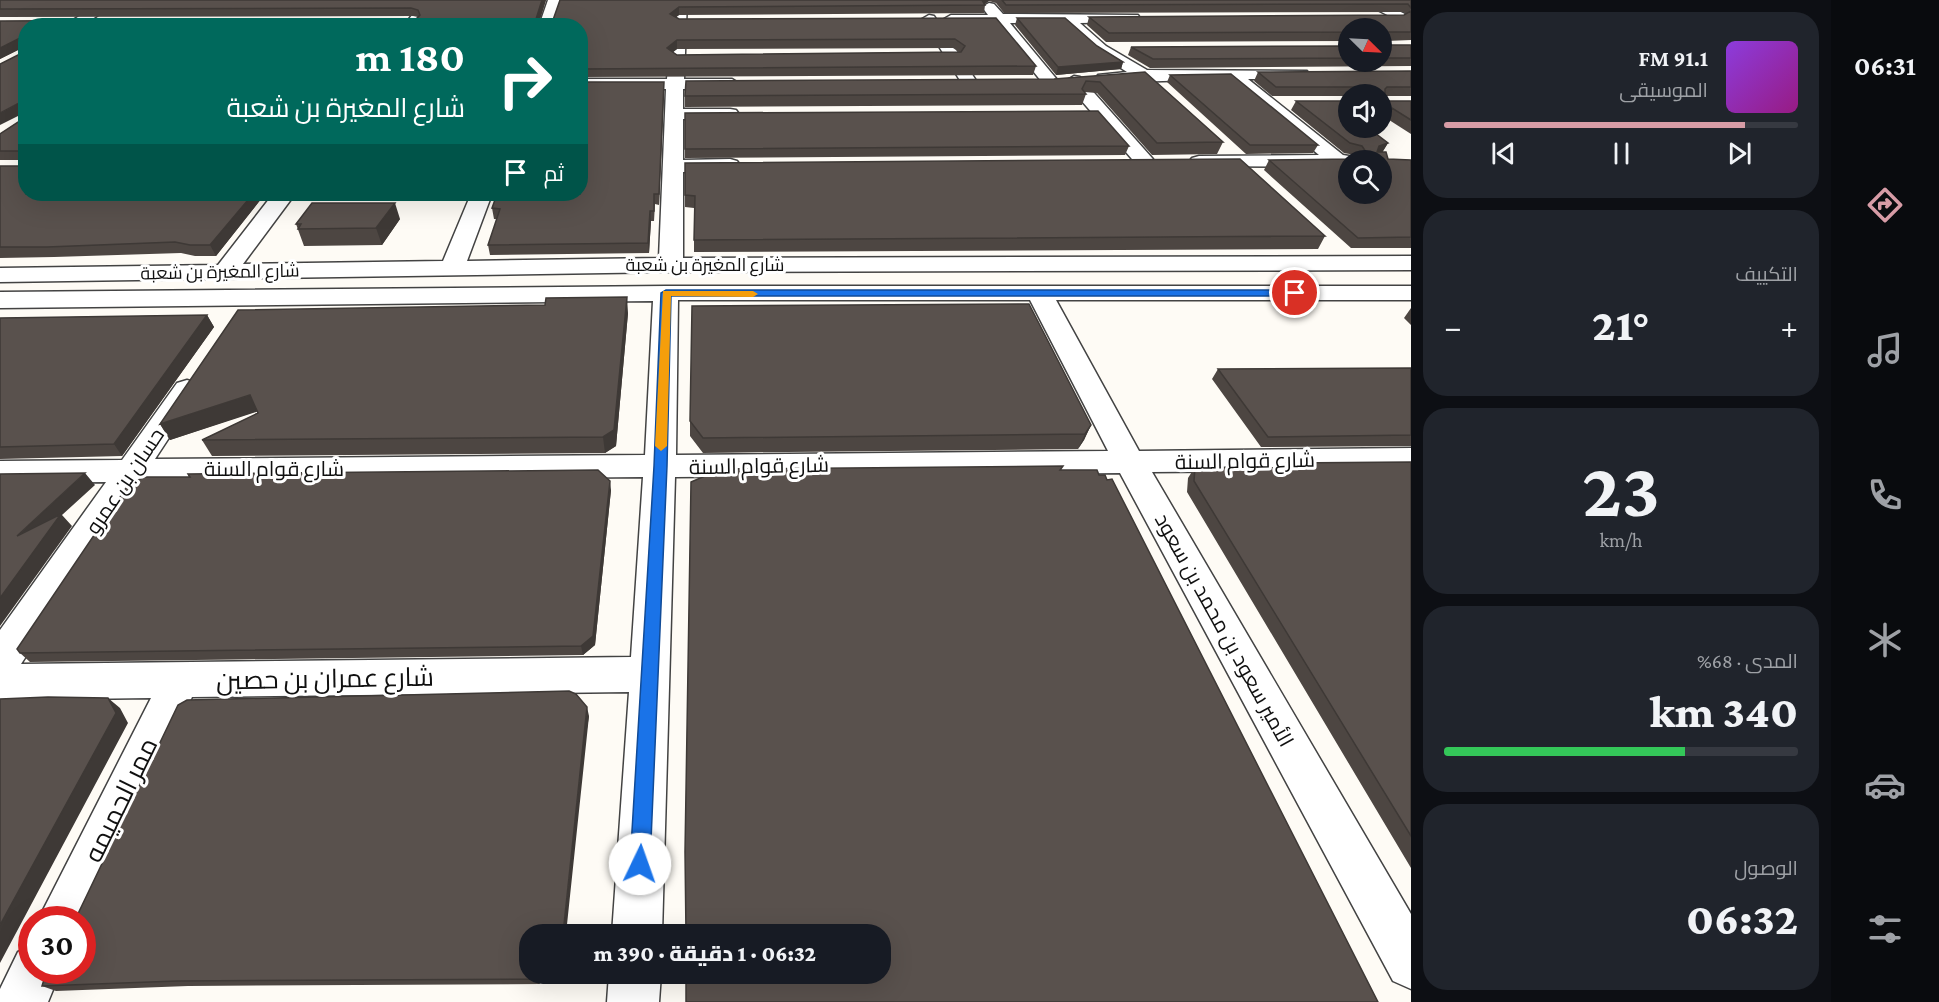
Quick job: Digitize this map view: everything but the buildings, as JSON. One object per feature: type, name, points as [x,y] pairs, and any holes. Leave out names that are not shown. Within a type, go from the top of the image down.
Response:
[{"type":"street","points":[[84,18],[112,0]]},
{"type":"street","points":[[413,18],[430,0]]},
{"type":"street","points":[[549,18],[555,0]]},
{"type":"street","points":[[638,924],[675,166],[675,84],[683,56],[685,21],[680,0]]},
{"type":"street","points":[[983,0],[1051,82]]},
{"type":"street","points":[[1365,0],[1405,20]]},
{"type":"street","points":[[1363,17],[1405,20]]},
{"type":"street","points":[[946,82],[975,82],[923,19],[1151,18]]},
{"type":"street","points":[[1068,19],[1101,49],[1146,75],[1163,91]]},
{"type":"street","points":[[1101,49],[1124,48]]},
{"type":"street","points":[[928,55],[952,55]]},
{"type":"street","points":[[1027,82],[1146,75],[1316,74]]},
{"type":"street","points":[[1233,75],[1338,157]]},
{"type":"street","points":[[1074,81],[1145,162]]},
{"type":"street","points":[[588,84],[744,84]]},
{"type":"street","points":[[1268,103],[1291,103]]},
{"type":"street","points":[[1078,112],[1102,112]]},
{"type":"street","points":[[675,114],[746,114]]},
{"type":"street","points":[[1224,146],[1258,178]]},
{"type":"street","points":[[1121,162],[1338,161]]},
{"type":"street","points":[[675,166],[745,165]]},
{"type":"street","points":[[225,272],[279,201]]},
{"type":"street","points":[[452,268],[478,201]]},
{"type":"street","name":"شارع المغيرة بن شعبة","points":[[0,300],[248,300],[669,279],[1343,256],[1411,263]]},
{"type":"street","name":"شارع المغيرة بن شعبة","points":[[0,275],[452,268],[1040,295],[1411,293]]},
{"type":"street","name":"الأمير سعود بن محمد بن سعود","points":[[1040,295],[1130,462],[1411,963]]},
{"type":"street","points":[[229,328],[248,300]]},
{"type":"street","name":"حسان بن عمرو","points":[[0,662],[204,366]]},
{"type":"street","points":[[1400,460],[1411,485]]},
{"type":"street","name":"شارع قوام السنة","points":[[0,472],[133,469],[1400,460]]},
{"type":"street","name":"شارع عمران بن حصين","points":[[0,682],[650,674]]},
{"type":"street","name":"ممر الحميمه","points":[[69,906],[180,681]]},
{"type":"street","points":[[21,1002],[29,984]]},
{"type":"street","points":[[633,1002],[634,984]]},
{"type":"slow traffic","points":[[661,446],[666,293],[753,294]]},
{"type":"route","points":[[640,864],[660,466],[666,293],[1040,295],[1295,293]]}]
